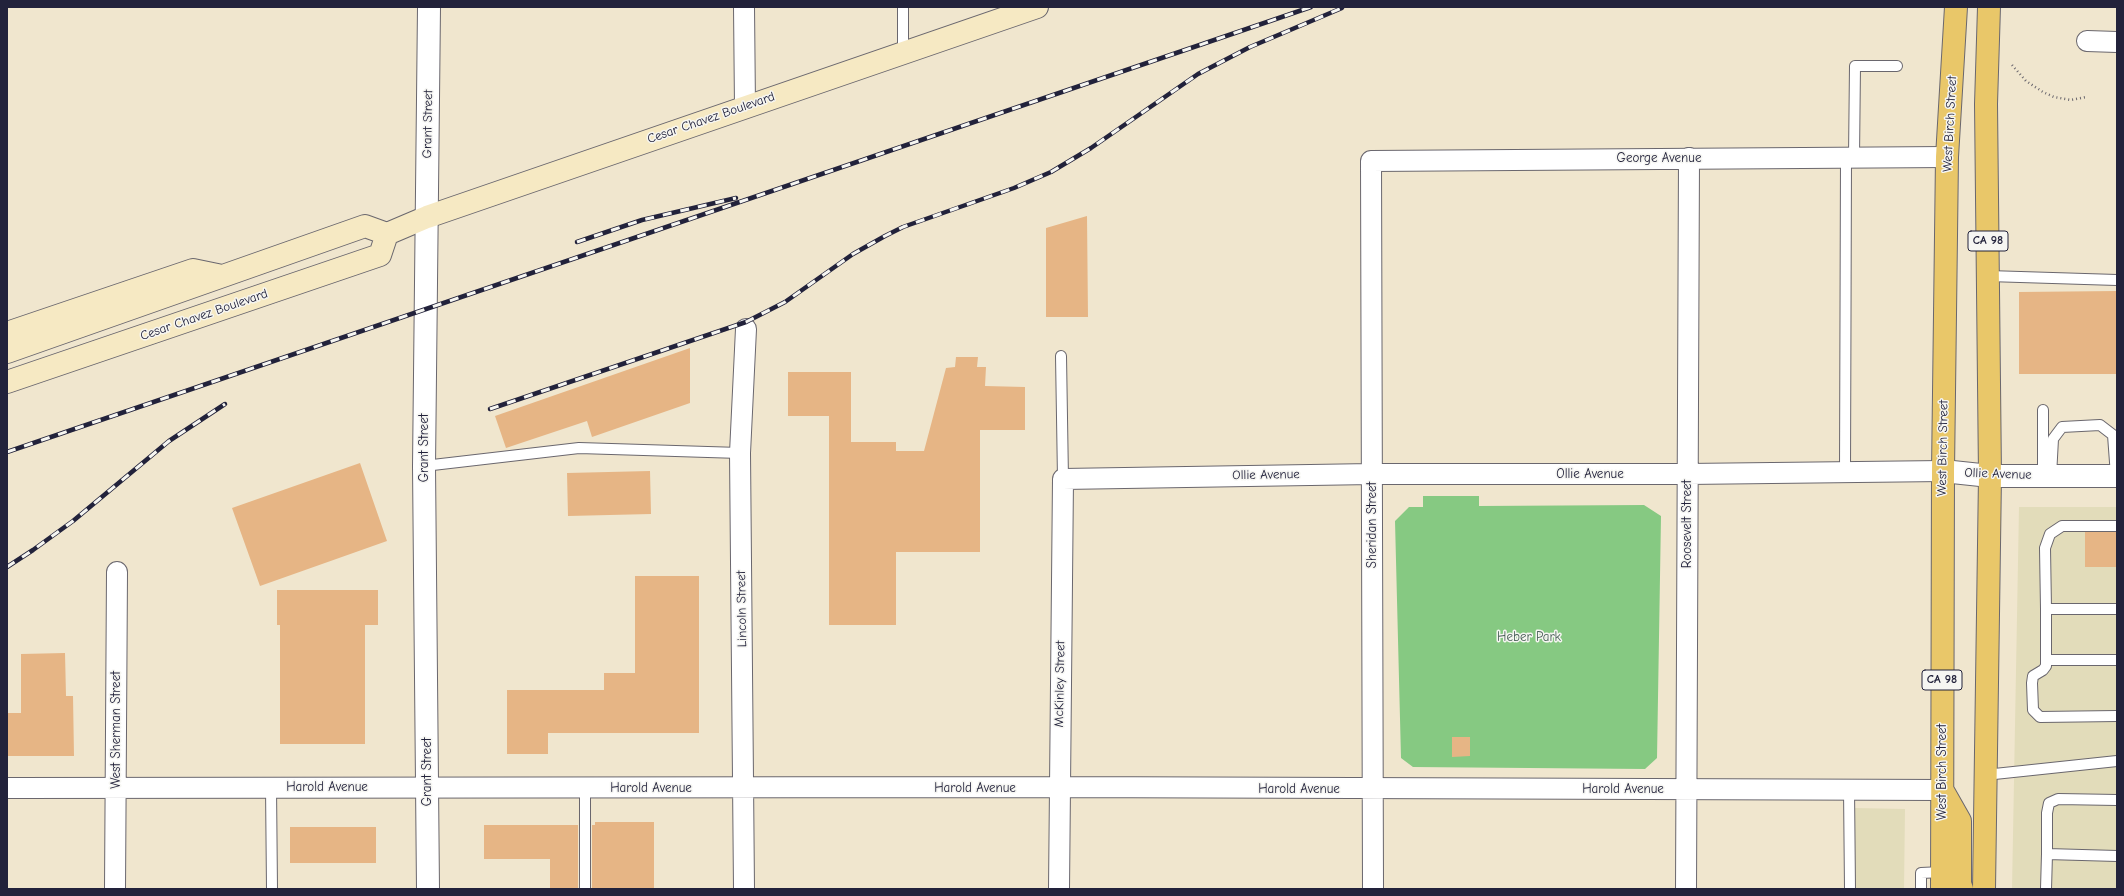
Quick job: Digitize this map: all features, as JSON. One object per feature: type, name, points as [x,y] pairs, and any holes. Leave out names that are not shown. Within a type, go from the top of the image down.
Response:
[{"type":"main road","name":"Cesar Chavez Boulevard","points":[[7,382],[380,254],[387,234],[427,217],[744,106],[1037,7]]},
{"type":"main road","name":"West Birch Street","points":[[1942,880],[1943,471],[1948,156],[1956,7]]},
{"type":"main road","name":"CA 98","points":[[1984,889],[1990,476],[1986,104],[1989,7]]},
{"type":"main road","points":[[7,352],[365,226],[387,234]]},
{"type":"main road","points":[[7,333],[192,270],[224,276]]},
{"type":"main road","points":[[1942,790],[1960,821],[1960,884],[1962,889]]},
{"type":"street","name":"Grant Street","points":[[428,889],[424,466],[429,7]]},
{"type":"street","points":[[744,7],[744,106]]},
{"type":"street","points":[[2088,41],[2117,42]]},
{"type":"street","name":"George Avenue","points":[[1371,161],[1948,156]]},
{"type":"street","name":"Roosevelt Street","points":[[1686,889],[1689,158]]},
{"type":"street","name":"Sheridan Street","points":[[1371,161],[1374,789],[1373,889]]},
{"type":"street","name":"Lincoln Street","points":[[744,889],[740,453],[746,329]]},
{"type":"street","name":"Ollie Avenue","points":[[1063,479],[1372,474],[1687,474],[1943,471],[1990,476],[2117,476]]},
{"type":"street","name":"McKinley Street","points":[[1059,889],[1063,479]]},
{"type":"street","name":"West Sherman Street","points":[[115,889],[117,572]]},
{"type":"street","name":"Harold Avenue","points":[[7,788],[1059,787],[1942,790]]},
{"type":"lane","points":[[903,7],[903,53]]},
{"type":"lane","points":[[1845,472],[1850,157],[1855,66],[1897,66]]},
{"type":"lane","points":[[1988,276],[2117,280]]},
{"type":"lane","points":[[1061,356],[1063,479]]},
{"type":"lane","points":[[2042,410],[2047,476]]},
{"type":"lane","points":[[2047,476],[2053,439],[2062,427],[2100,425],[2112,435],[2117,476]]},
{"type":"lane","points":[[424,466],[579,448],[740,453]]},
{"type":"lane","points":[[2117,526],[2062,526],[2050,534],[2045,548],[2046,660],[2043,670],[2034,676],[2033,710],[2035,714],[2040,716],[2117,716]]},
{"type":"lane","points":[[2046,609],[2117,609]]},
{"type":"lane","points":[[2046,660],[2117,660]]},
{"type":"lane","points":[[1985,775],[2117,761]]},
{"type":"lane","points":[[271,787],[272,889]]},
{"type":"lane","points":[[585,788],[585,889]]},
{"type":"lane","points":[[1849,789],[1850,889]]},
{"type":"lane","points":[[2046,889],[2047,813],[2050,802],[2058,799],[2117,800]]},
{"type":"lane","points":[[2047,854],[2117,856]]},
{"type":"lane","points":[[1921,889],[1921,873],[1942,880]]},
{"type":"path","points":[[2012,65],[2026,81],[2042,92],[2054,97],[2071,100],[2086,96]]},
{"type":"shaded area","points":[[2019,507],[2117,507],[2117,889],[2012,889]]},
{"type":"shaded area","points":[[1855,808],[1905,809],[1904,889],[1854,889]]},
{"type":"green space","name":"Heber Park","points":[[1423,496],[1479,496],[1479,506],[1644,505],[1661,516],[1657,758],[1645,769],[1413,767],[1401,758],[1395,521],[1409,507],[1423,507]]},
{"type":"building","points":[[1087,216],[1088,317],[1046,317],[1046,228]]},
{"type":"building","points":[[2117,291],[2117,374],[2019,374],[2019,292]]},
{"type":"building","points":[[690,348],[690,403],[592,437],[587,421],[506,448],[495,416]]},
{"type":"building","points":[[956,357],[978,357],[977,367],[986,367],[985,386],[1025,387],[1025,430],[980,430],[980,552],[896,552],[896,625],[829,625],[829,416],[788,416],[788,372],[851,372],[851,442],[896,442],[896,451],[924,451],[946,368],[955,367]]},
{"type":"building","points":[[360,463],[387,541],[260,586],[232,508]]},
{"type":"building","points":[[650,471],[651,514],[568,516],[567,473]]},
{"type":"building","points":[[2085,532],[2117,532],[2117,567],[2085,567]]},
{"type":"building","points":[[635,576],[699,576],[699,733],[548,733],[548,754],[507,754],[507,690],[604,690],[604,673],[635,673]]},
{"type":"building","points":[[277,590],[378,590],[378,625],[365,625],[365,744],[280,744],[280,625],[277,625]]},
{"type":"building","points":[[65,653],[66,696],[73,696],[74,756],[7,756],[7,713],[21,713],[21,654]]},
{"type":"building","points":[[1452,737],[1470,737],[1470,756],[1452,757]]},
{"type":"building","points":[[595,822],[654,822],[654,889],[592,889],[592,825],[595,825]]},
{"type":"building","points":[[484,825],[578,825],[578,889],[550,889],[550,859],[484,859]]},
{"type":"building","points":[[290,827],[376,827],[376,863],[290,863]]},
{"type":"railway","points":[[7,452],[1311,7]]},
{"type":"railway","points":[[490,409],[746,322],[785,302],[853,254],[885,236],[903,227],[1014,188],[1051,172],[1091,148],[1198,74],[1250,47],[1342,8]]},
{"type":"railway","points":[[577,242],[642,220],[736,198]]},
{"type":"railway","points":[[7,567],[73,521],[169,441],[225,404]]}]
